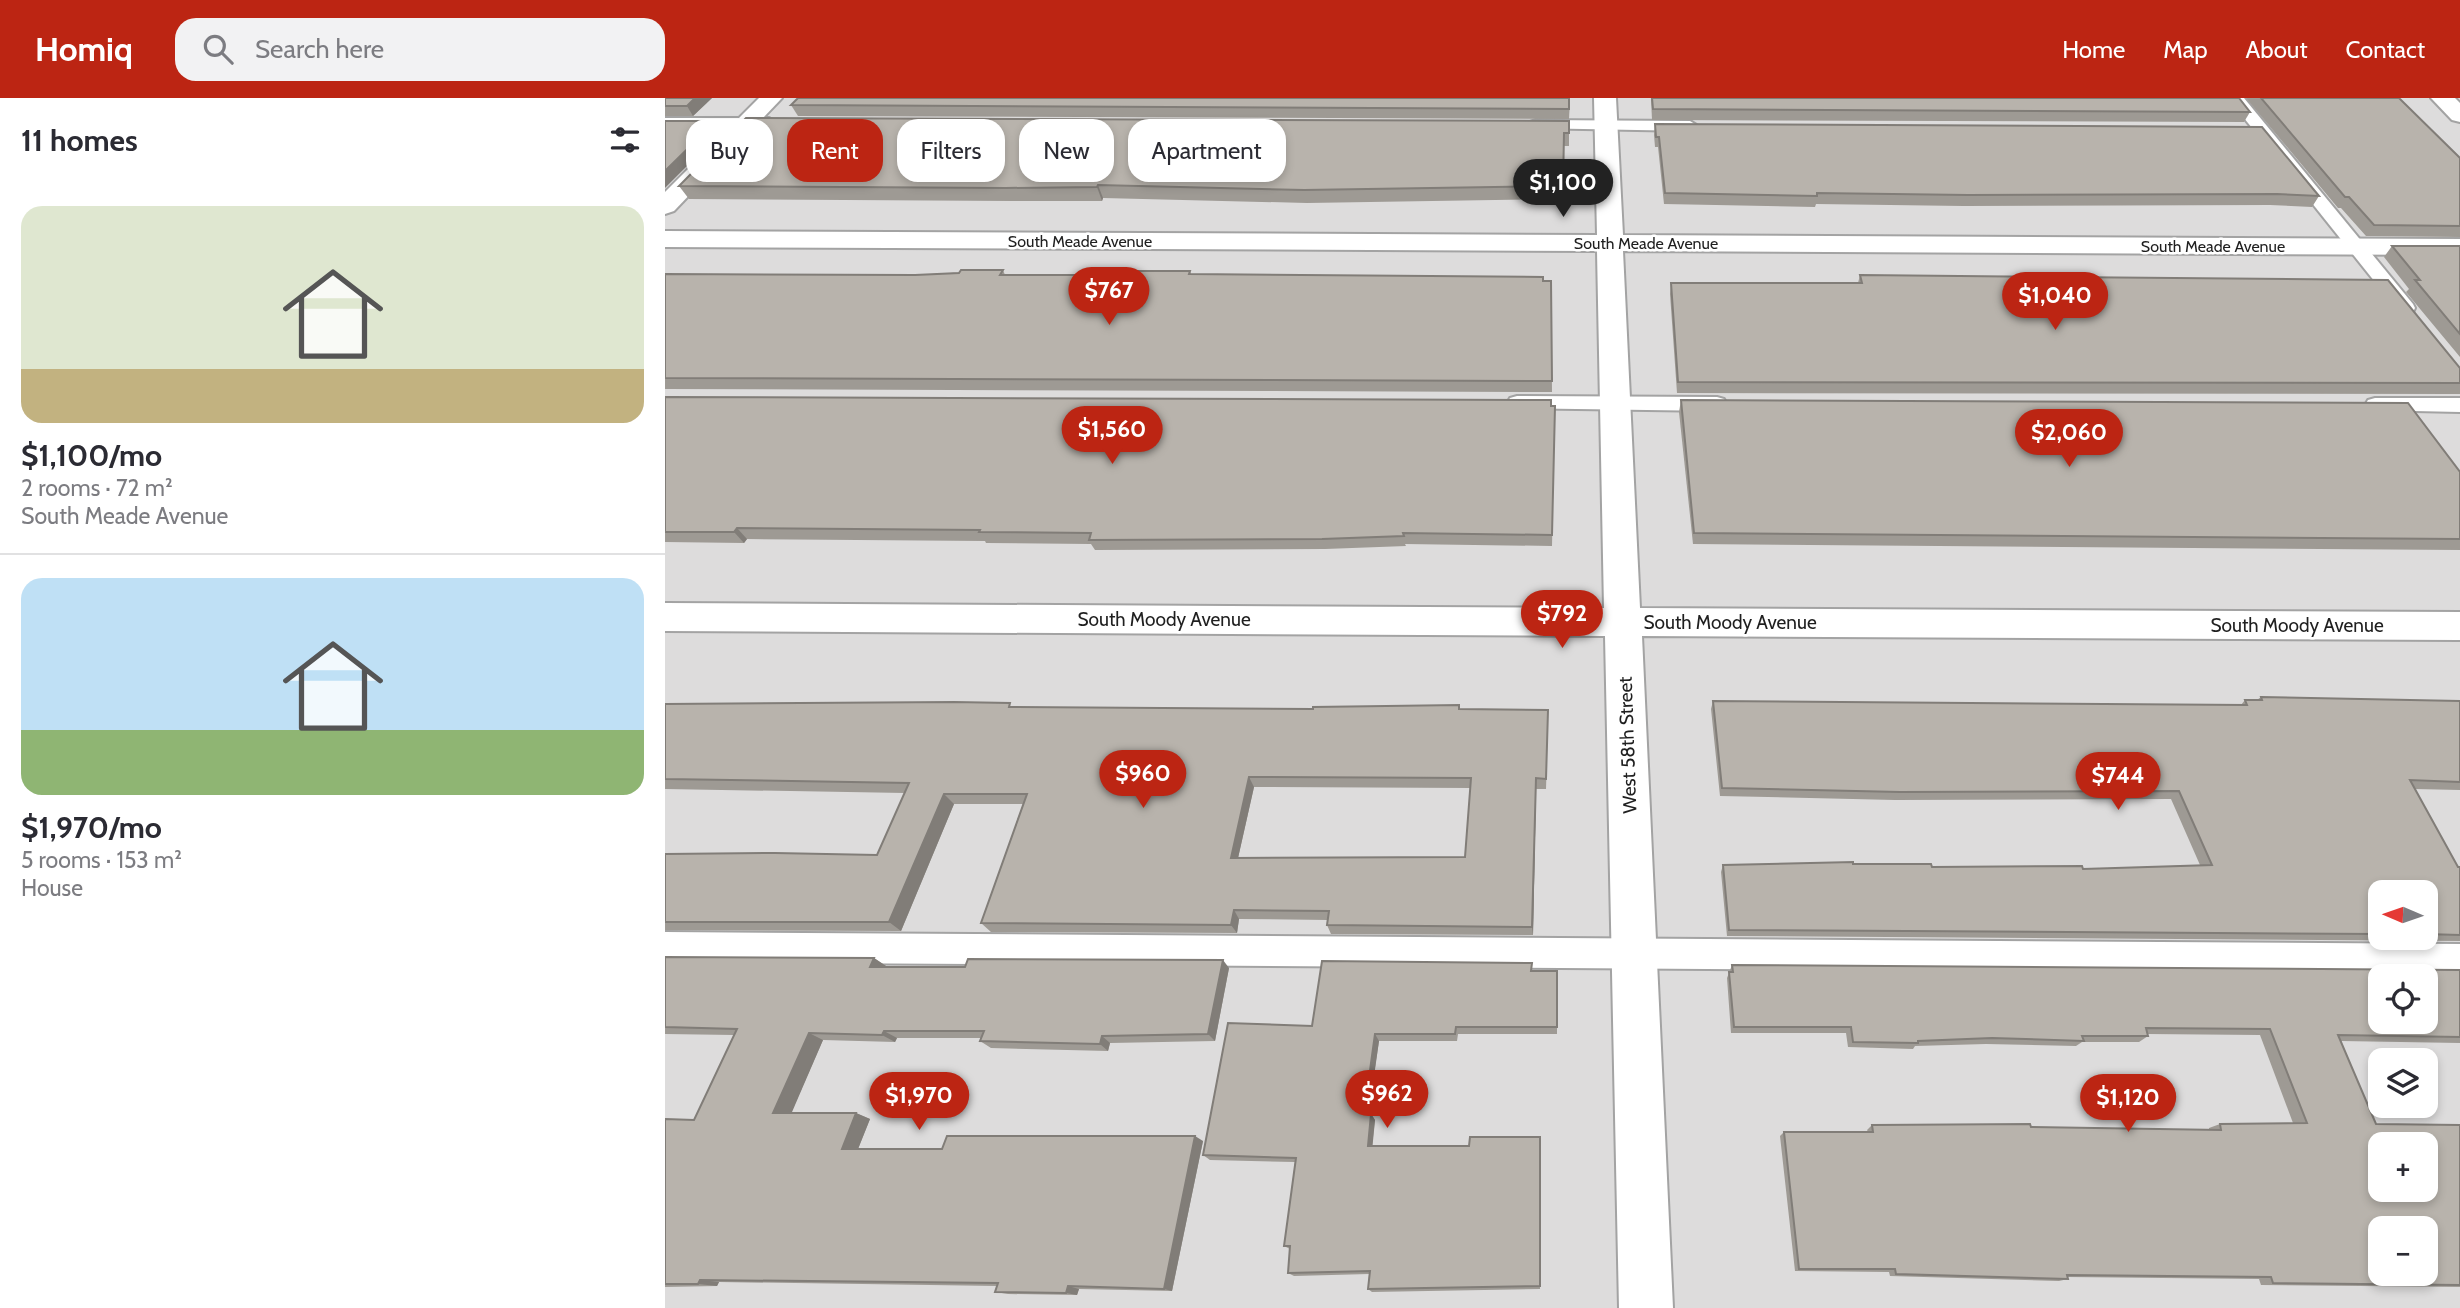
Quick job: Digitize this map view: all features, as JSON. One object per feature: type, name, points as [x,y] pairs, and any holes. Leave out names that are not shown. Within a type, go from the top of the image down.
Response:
[{"type":"street","points":[[750,119],[771,98]]},
{"type":"street","points":[[2442,98],[2460,115]]},
{"type":"street","name":"West 58th Street","points":[[1606,112],[1646,1308]]},
{"type":"street","points":[[665,206],[688,182]]},
{"type":"street","name":"South Meade Avenue","points":[[665,239],[2460,247]]},
{"type":"street","name":"South Moody Avenue","points":[[665,617],[2460,626]]},
{"type":"lane","points":[[2236,98],[2418,323]]},
{"type":"lane","points":[[1518,125],[1606,112],[1700,126]]},
{"type":"lane","points":[[665,123],[686,123]]},
{"type":"lane","points":[[773,123],[785,123]]},
{"type":"lane","points":[[2234,129],[2262,130]]},
{"type":"lane","points":[[1503,403],[1739,404]]},
{"type":"lane","points":[[2349,405],[2460,405]]},
{"type":"lane","points":[[665,947],[2460,959]]},
{"type":"shaded area","points":[[665,98],[2460,98],[2460,1308],[665,1308]]},
{"type":"building","points":[[665,98],[695,98],[687,106],[665,106]]},
{"type":"building","points":[[798,98],[1569,98],[1569,109],[791,105]]},
{"type":"building","points":[[1652,98],[2239,98],[2250,112],[1653,109]]},
{"type":"building","points":[[2261,98],[2399,98],[2460,158],[2460,226],[2374,225],[2349,197],[2345,197]]},
{"type":"building","points":[[746,118],[1020,119],[1019,182],[1114,182],[1114,119],[1128,119],[1128,182],[1286,182],[1286,120],[1569,121],[1569,133],[1564,133],[1563,186],[1304,190],[1098,185],[1006,188],[679,186],[686,179],[686,182],[773,182],[773,119]]},
{"type":"building","points":[[665,121],[686,121],[686,150],[665,171]]},
{"type":"building","points":[[1655,124],[2262,127],[2319,196],[1817,193],[1817,196],[1665,193]]},
{"type":"building","points":[[2392,246],[2460,246],[2460,334],[2415,280],[2420,280]]},
{"type":"building","points":[[961,270],[1003,270],[1000,275],[1102,275],[1120,274],[1121,271],[1190,271],[1189,274],[1543,277],[1543,281],[1551,281],[1552,381],[665,378],[665,274],[915,275],[959,273]]},
{"type":"building","points":[[1860,275],[2388,280],[2460,368],[2460,383],[1678,382],[1671,283],[1862,283]]},
{"type":"building","points":[[665,397],[1551,400],[1551,406],[1555,406],[1552,535],[1403,533],[1404,536],[1322,539],[1089,540],[1091,533],[979,532],[980,530],[737,528],[734,532],[665,532]]},
{"type":"building","points":[[1681,400],[2408,403],[2460,472],[2460,539],[1694,533]]},
{"type":"building","points":[[2261,697],[2460,701],[2460,782],[2410,780],[2460,867],[2460,935],[2438,934],[2438,880],[2368,880],[2368,934],[1729,930],[1723,865],[1853,862],[1931,864],[1932,867],[2082,866],[2083,869],[2212,865],[2179,791],[1900,792],[1722,788],[1713,701],[2247,705],[2245,700],[2262,700]]},
{"type":"building","points":[[954,702],[1010,703],[1009,707],[1313,709],[1459,705],[1459,709],[1548,710],[1546,779],[1536,778],[1532,927],[1327,925],[1329,911],[1234,910],[1231,925],[981,923],[1027,794],[944,794],[889,922],[665,922],[665,854],[877,855],[909,783],[665,779],[665,704]],"holes":[[[1249,777],[1471,778],[1465,857],[1231,858]]]},
{"type":"building","points":[[665,957],[874,958],[870,967],[965,967],[968,959],[1223,960],[1208,1034],[1102,1036],[1100,1044],[980,1041],[984,1031],[884,1031],[882,1035],[809,1033],[773,1113],[856,1113],[842,1149],[942,1149],[947,1136],[1195,1136],[1164,1289],[1068,1286],[1066,1293],[995,1292],[998,1283],[700,1280],[698,1284],[665,1284],[665,1119],[694,1120],[737,1029],[665,1027]]},
{"type":"building","points":[[1322,961],[1532,963],[1531,971],[1557,971],[1557,1027],[1456,1027],[1455,1034],[1375,1034],[1364,1114],[1371,1114],[1368,1146],[1469,1146],[1470,1137],[1540,1137],[1540,1286],[1368,1289],[1370,1271],[1288,1273],[1290,1246],[1284,1246],[1296,1158],[1203,1155],[1228,1023],[1312,1026]]},
{"type":"building","points":[[1732,965],[2368,969],[2368,1034],[2438,1034],[2438,970],[2460,970],[2460,1037],[2338,1035],[2368,1105],[2368,1118],[2373,1118],[2376,1124],[2460,1125],[2460,1285],[2438,1285],[2438,1216],[2368,1216],[2368,1284],[2273,1283],[2271,1277],[2067,1275],[2068,1279],[1896,1274],[1895,1269],[1799,1269],[1784,1132],[1873,1132],[1872,1125],[2030,1124],[2031,1127],[2221,1130],[2220,1124],[2307,1123],[2270,1029],[2146,1028],[2148,1036],[2082,1036],[2084,1041],[1992,1038],[1918,1043],[1853,1042],[1851,1027],[1734,1027],[1729,972],[1733,972]]}]
